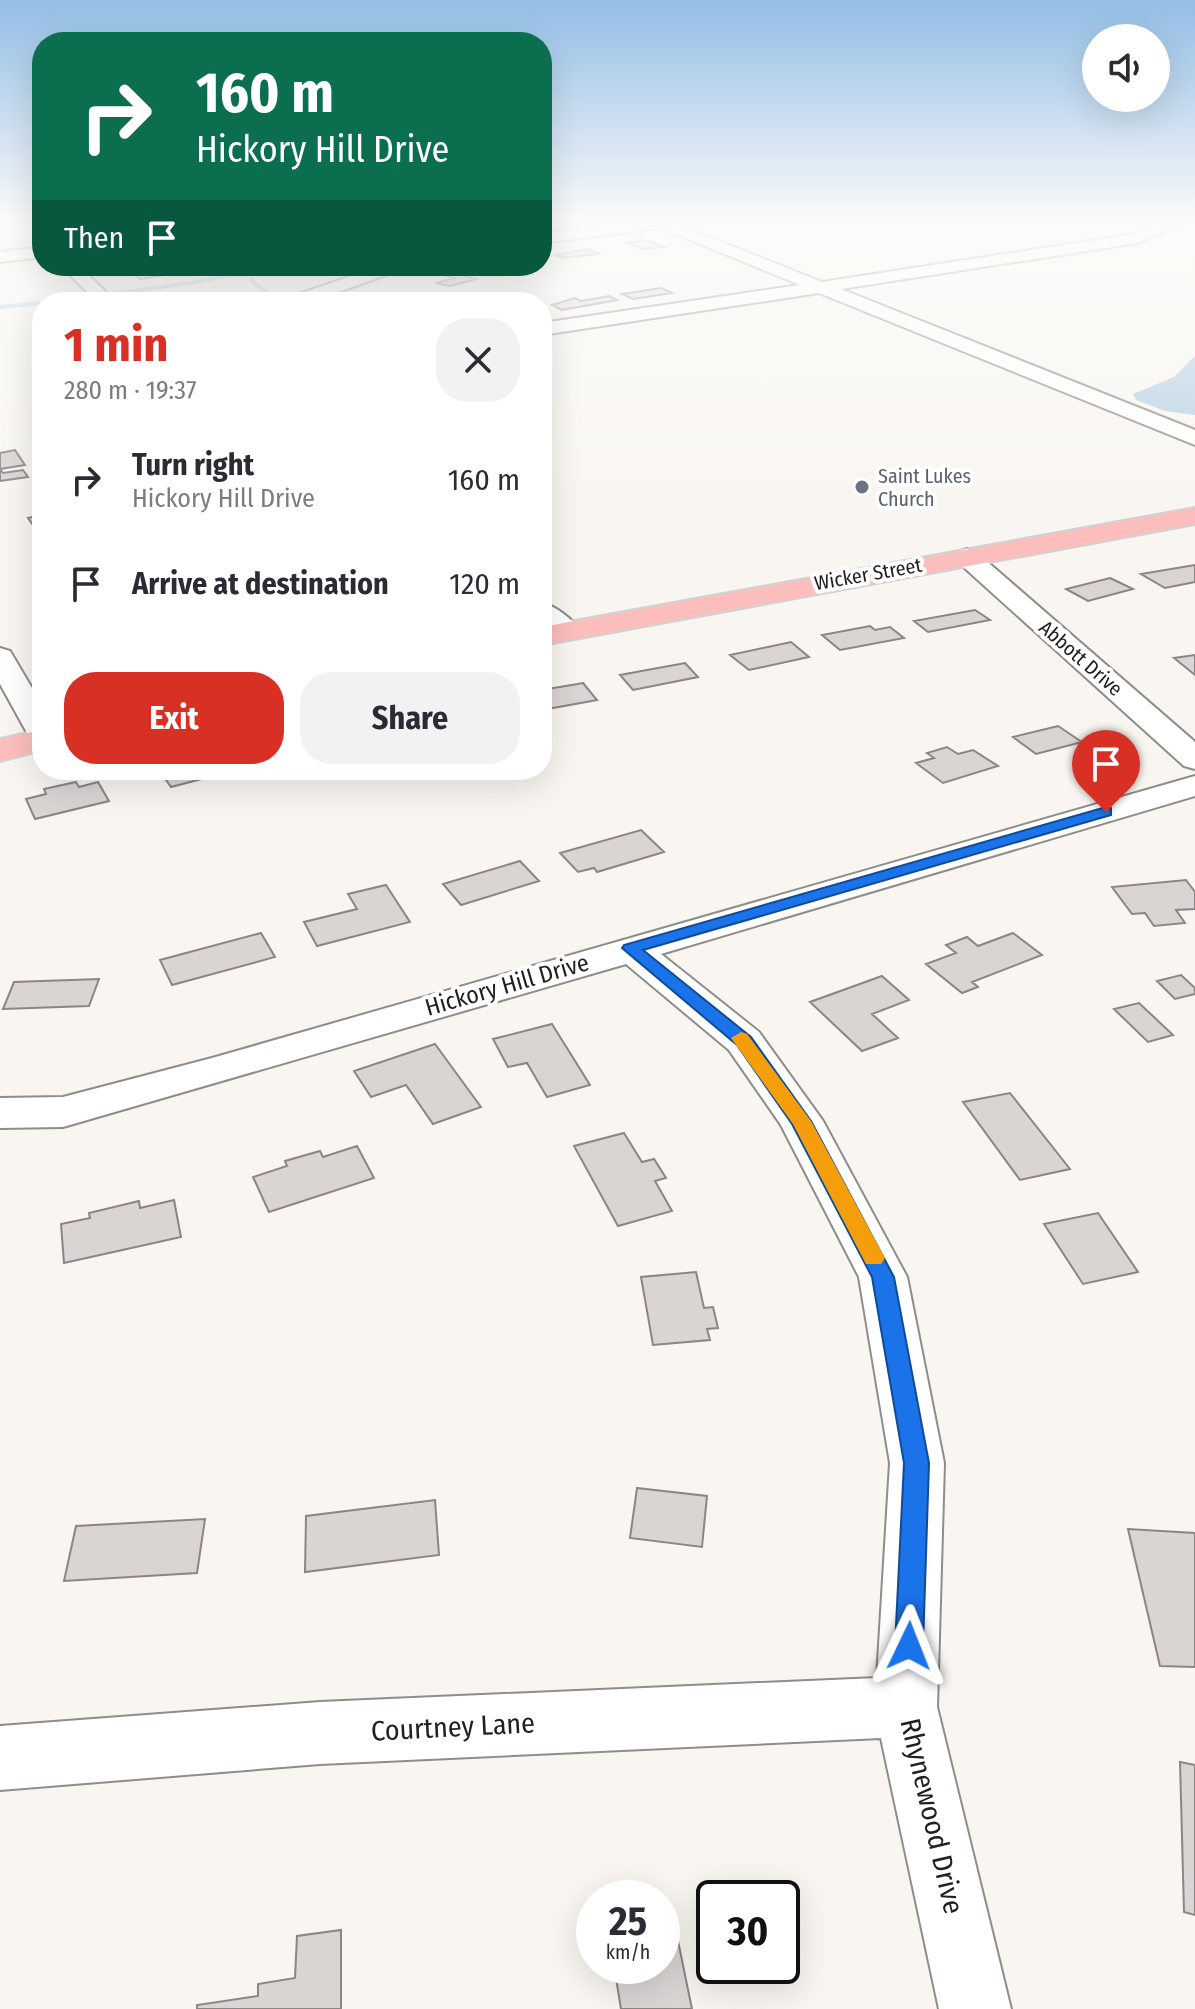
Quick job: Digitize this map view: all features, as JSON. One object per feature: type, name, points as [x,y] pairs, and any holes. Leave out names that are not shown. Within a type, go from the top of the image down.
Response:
[{"type":"main road","name":"Wicker Street","points":[[554,634],[1195,516]]},
{"type":"main road","points":[[0,750],[32,742]]},
{"type":"street","points":[[552,328],[612,319]]},
{"type":"street","points":[[900,319],[1195,438]]},
{"type":"street","name":"Abbott Drive","points":[[967,557],[1195,759]]},
{"type":"street","points":[[0,657],[32,715]]},
{"type":"street","name":"Hickory Hill Drive","points":[[0,1113],[63,1112],[225,1068],[1195,786]]},
{"type":"street","name":"Rhynewood Drive","points":[[630,948],[744,1041],[801,1121],[883,1277],[917,1463],[906,1707],[975,2009]]},
{"type":"street","name":"Courtney Lane","points":[[0,1758],[320,1733],[906,1707]]},
{"type":"water","points":[[1195,356],[1195,415],[1165,411],[1136,400],[1133,394],[1174,377]]},
{"type":"building","points":[[15,450],[25,465],[0,469],[0,453]]},
{"type":"building","points":[[0,469],[3,473],[23,470],[28,477],[0,481]]},
{"type":"building","points":[[1195,565],[1195,582],[1165,588],[1141,574]]},
{"type":"building","points":[[1110,578],[1133,589],[1088,601],[1066,589]]},
{"type":"building","points":[[975,610],[990,620],[928,632],[914,621]]},
{"type":"building","points":[[870,626],[875,630],[890,627],[904,638],[840,650],[822,635]]},
{"type":"building","points":[[791,642],[809,657],[749,670],[730,655]]},
{"type":"building","points":[[1195,655],[1195,675],[1174,658]]},
{"type":"building","points":[[685,663],[698,677],[633,690],[620,675]]},
{"type":"building","points":[[583,683],[597,700],[552,708],[552,688]]},
{"type":"building","points":[[1058,726],[1082,742],[1036,754],[1013,737]]},
{"type":"building","points":[[947,747],[958,754],[973,750],[998,766],[943,783],[916,763],[934,758],[927,753]]},
{"type":"building","points":[[166,780],[198,780],[171,787]]},
{"type":"building","points":[[76,782],[79,787],[98,782],[109,801],[35,819],[26,799],[46,794],[44,789]]},
{"type":"building","points":[[641,830],[664,852],[597,872],[594,868],[578,872],[560,853]]},
{"type":"building","points":[[520,861],[539,881],[461,905],[443,884]]},
{"type":"building","points":[[1186,880],[1195,892],[1195,909],[1176,910],[1185,923],[1154,926],[1145,913],[1132,914],[1112,887]]},
{"type":"building","points":[[386,885],[410,922],[317,946],[304,922],[357,909],[348,894]]},
{"type":"building","points":[[261,933],[275,957],[172,985],[160,960]]},
{"type":"building","points":[[1013,933],[1042,955],[972,982],[978,987],[962,993],[926,964],[956,953],[946,945],[967,937],[978,946]]},
{"type":"building","points":[[1181,975],[1195,988],[1195,994],[1175,999],[1157,981]]},
{"type":"building","points":[[882,976],[909,1000],[872,1014],[898,1038],[862,1051],[810,1002]]},
{"type":"building","points":[[99,979],[89,1006],[3,1009],[14,982]]},
{"type":"building","points":[[1139,1003],[1173,1035],[1148,1042],[1114,1009]]},
{"type":"building","points":[[552,1024],[590,1085],[547,1097],[527,1063],[508,1067],[493,1039]]},
{"type":"building","points":[[435,1044],[481,1107],[433,1124],[406,1085],[371,1097],[354,1071]]},
{"type":"building","points":[[1010,1093],[1070,1169],[1020,1180],[963,1102]]},
{"type":"building","points":[[624,1133],[642,1162],[654,1159],[666,1178],[655,1181],[672,1211],[618,1226],[574,1146]]},
{"type":"building","points":[[357,1146],[374,1178],[269,1212],[253,1177],[287,1166],[285,1161],[320,1151],[323,1157]]},
{"type":"building","points":[[174,1200],[181,1237],[64,1263],[61,1224],[90,1218],[89,1213],[139,1201],[140,1208]]},
{"type":"building","points":[[1098,1213],[1138,1272],[1083,1284],[1044,1224]]},
{"type":"building","points":[[696,1272],[704,1308],[713,1307],[718,1328],[707,1329],[710,1340],[653,1345],[641,1277]]},
{"type":"building","points":[[637,1488],[707,1496],[702,1547],[630,1538]]},
{"type":"building","points":[[435,1500],[439,1555],[305,1572],[306,1516]]},
{"type":"building","points":[[205,1519],[197,1573],[64,1581],[76,1526]]},
{"type":"building","points":[[1128,1529],[1195,1533],[1195,1667],[1160,1666]]},
{"type":"building","points":[[1180,1762],[1195,1765],[1195,1915],[1184,1912]]},
{"type":"building","points":[[341,1930],[341,2009],[197,2009],[197,2005],[258,1996],[258,1984],[295,1978],[297,1936]]},
{"type":"building","points":[[680,1950],[692,2009],[621,2009],[617,1984],[680,1984]]},
{"type":"slow traffic","points":[[741,1038],[801,1121],[874,1258]]},
{"type":"place","name":"Saint Lukes Church","points":[[862,487]]},
{"type":"route","points":[[909,1646],[917,1463],[883,1277],[801,1121],[744,1041],[630,948],[1106,812]]}]
